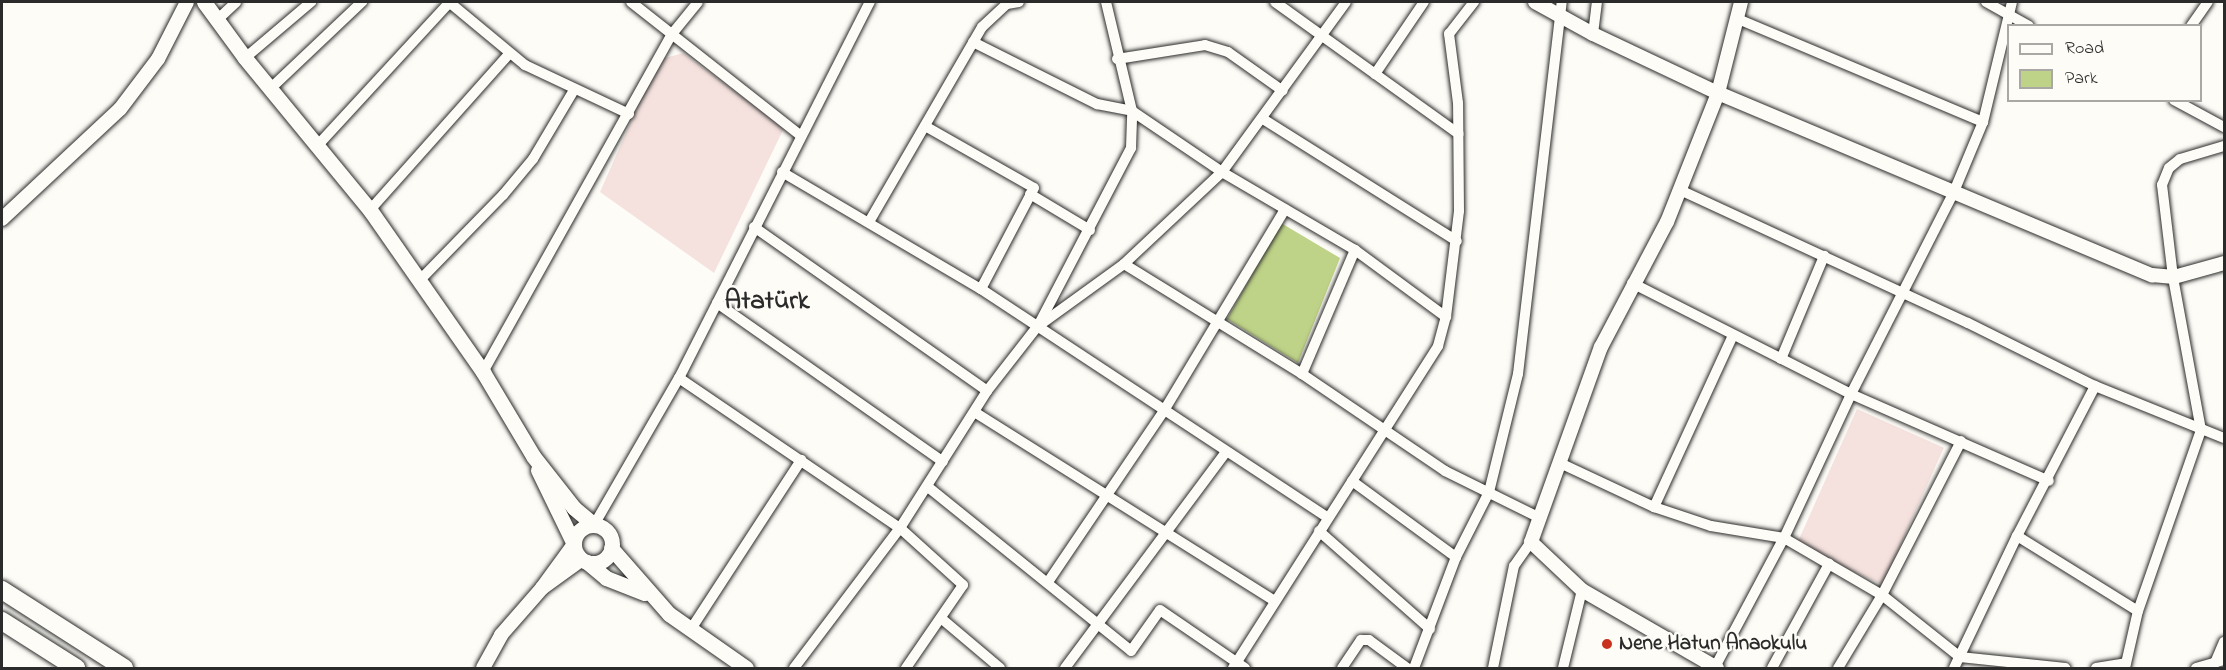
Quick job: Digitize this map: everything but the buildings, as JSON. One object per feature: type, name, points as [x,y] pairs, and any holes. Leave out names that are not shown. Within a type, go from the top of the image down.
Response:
[{"type":"highway","points":[[2,590],[124,669]]},
{"type":"highway","points":[[2,621],[76,669]]},
{"type":"main road","points":[[206,2],[245,58],[370,210],[483,372],[533,456],[574,544],[585,560],[606,579],[625,583],[652,598],[746,669]]},
{"type":"main road","points":[[533,456],[574,508],[609,536],[611,548],[652,598]]},
{"type":"main road","points":[[574,544],[577,533],[594,525]]},
{"type":"main road","points":[[585,560],[604,559],[611,548]]},
{"type":"street","points":[[2,219],[120,109],[158,59],[187,2]]},
{"type":"street","points":[[217,20],[236,2]]},
{"type":"street","points":[[245,58],[311,2]]},
{"type":"street","points":[[270,89],[362,2]]},
{"type":"street","points":[[318,146],[450,2],[509,54],[574,90],[628,114]]},
{"type":"street","points":[[631,2],[801,136]]},
{"type":"street","points":[[483,372],[672,34],[698,2]]},
{"type":"street","points":[[594,525],[679,378],[870,2]]},
{"type":"street","points":[[869,222],[973,42],[996,12],[1019,2]]},
{"type":"street","points":[[794,669],[900,528],[976,413],[987,391],[1037,327],[1090,230],[1131,148],[1132,111],[1106,2]]},
{"type":"street","points":[[1275,2],[1459,134]]},
{"type":"street","points":[[1037,327],[1124,264],[1222,172],[1284,91],[1346,2]]},
{"type":"street","points":[[1375,74],[1424,2]]},
{"type":"street","points":[[928,487],[1131,651],[1160,610],[1238,667],[1318,531],[1438,346],[1446,317],[1457,241],[1459,134],[1449,34],[1474,2]]},
{"type":"street","points":[[1535,2],[1561,9],[1593,34],[1718,93],[1953,194],[2152,275],[2173,277],[2224,263]]},
{"type":"street","points":[[1593,34],[1597,2]]},
{"type":"street","points":[[1492,669],[1514,566],[1531,542],[1562,464],[1601,347],[1632,283],[1667,222],[1680,190],[1718,93],[1741,2]]},
{"type":"street","points":[[1986,2],[2025,24]]},
{"type":"street","points":[[1531,542],[1582,590],[1699,664],[1716,668],[1784,538],[1851,394],[1953,194],[1983,122],[2012,2]]},
{"type":"street","points":[[2192,24],[2208,2]]},
{"type":"street","points":[[1414,669],[1456,557],[1489,492],[1518,374],[1561,9]]},
{"type":"street","points":[[1738,19],[1983,122]]},
{"type":"street","points":[[973,42],[1097,104],[1132,111],[1222,172],[1355,250],[1446,317]]},
{"type":"street","points":[[1118,59],[1205,45],[1228,52],[1284,91]]},
{"type":"street","points":[[370,210],[509,54]]},
{"type":"street","points":[[420,280],[503,195],[532,159],[574,90]]},
{"type":"street","points":[[2178,102],[2224,127]]},
{"type":"street","points":[[1263,119],[1457,241]]},
{"type":"street","points":[[925,126],[1034,188],[981,289]]},
{"type":"street","points":[[2096,669],[2126,666],[2138,611],[2201,430],[2173,277],[2162,185],[2169,168],[2180,159],[2224,146]]},
{"type":"street","points":[[782,172],[981,289],[1328,517]]},
{"type":"street","points":[[1680,190],[1824,256],[2095,386],[2224,438]]},
{"type":"street","points":[[1030,194],[1090,230]]},
{"type":"street","points":[[1048,582],[1106,492],[1165,409],[1215,322],[1285,209]]},
{"type":"street","points":[[754,227],[987,391]]},
{"type":"street","points":[[1302,374],[1355,250]]},
{"type":"street","points":[[1781,359],[1824,256]]},
{"type":"street","points":[[1124,264],[1302,374],[1383,432],[1444,471],[1540,518]]},
{"type":"street","points":[[1632,283],[1851,394],[2049,481]]},
{"type":"street","points":[[717,303],[943,462]]},
{"type":"street","points":[[1654,507],[1733,335]]},
{"type":"street","points":[[679,378],[900,528],[963,585],[906,669]]},
{"type":"street","points":[[1954,669],[2017,536],[2049,481],[2095,386]]},
{"type":"street","points":[[976,413],[1106,492],[1275,601]]},
{"type":"street","points":[[1838,669],[1882,595],[1960,441]]},
{"type":"street","points":[[1065,669],[1096,623],[1226,452]]},
{"type":"street","points":[[691,629],[801,460]]},
{"type":"street","points":[[1562,464],[1654,507],[1711,526],[1784,538],[1882,595],[1960,657],[2065,669]]},
{"type":"street","points":[[1352,481],[1456,557]]},
{"type":"street","points":[[1318,531],[1430,629]]},
{"type":"street","points":[[2017,536],[2138,611]]},
{"type":"street","points":[[485,665],[496,642],[542,588],[574,544]]},
{"type":"street","points":[[542,588],[585,560]]},
{"type":"street","points":[[1772,669],[1829,564]]},
{"type":"street","points":[[1566,667],[1582,590]]},
{"type":"street","points":[[942,619],[1000,669]]},
{"type":"street","points":[[1342,669],[1361,640],[1369,639],[1407,669]]},
{"type":"street","points":[[2196,669],[2220,661],[2224,642]]},
{"type":"shaded area","points":[[683,53],[784,128],[714,273],[600,192],[658,60]]},
{"type":"shaded area","points":[[1857,409],[1944,448],[1883,585],[1796,546]]},
{"type":"green space","points":[[1281,223],[1340,258],[1298,363],[1227,319]]},
{"type":"place","name":"Nene Hatun Anaokulu","points":[[1607,644]]},
{"type":"district","name":"Atatürk","points":[[767,302]]}]
